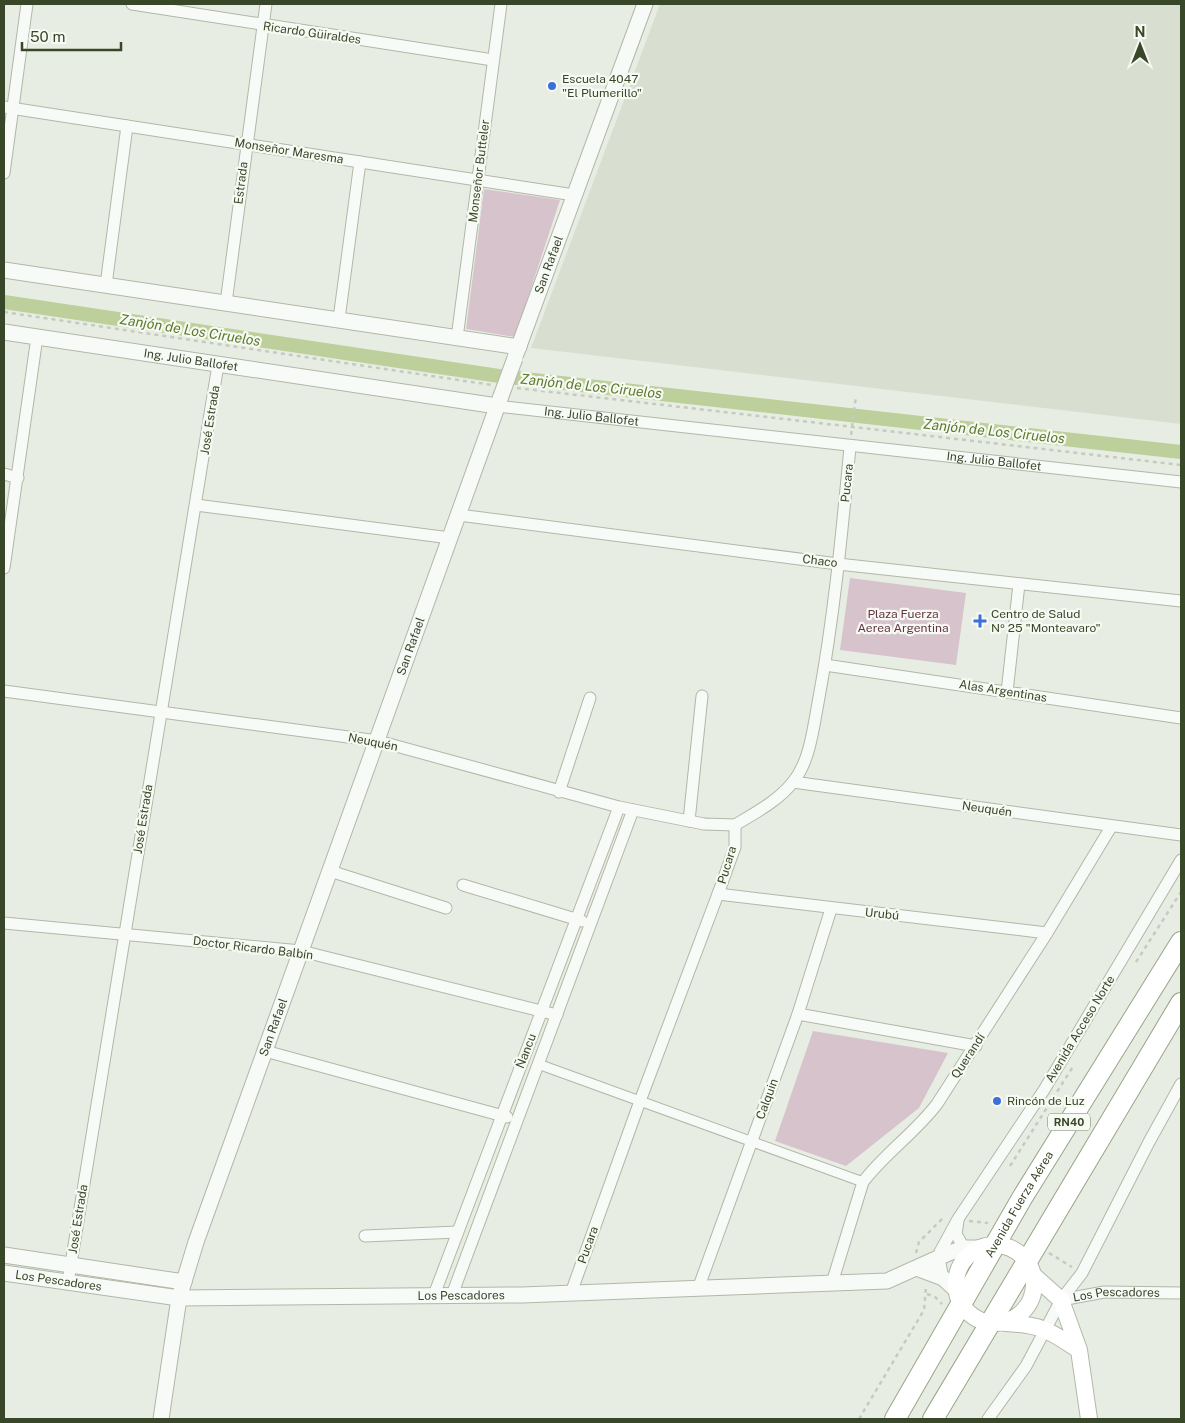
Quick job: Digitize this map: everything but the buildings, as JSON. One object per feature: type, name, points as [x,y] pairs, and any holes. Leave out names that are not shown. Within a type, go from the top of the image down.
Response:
[{"type":"highway","name":"Avenida Fuerza Aérea","points":[[895,1419],[958,1297],[980,1247],[1181,942]]},
{"type":"highway","name":"RN40","points":[[933,1419],[1030,1268],[1181,1003]]},
{"type":"main road","name":"Los Pescadores","points":[[980,1247],[1007,1247],[1018,1253],[1062,1300]]},
{"type":"main road","points":[[958,1297],[968,1314],[996,1323],[1030,1324],[1045,1328],[1079,1350]]},
{"type":"main road","points":[[1062,1300],[1079,1350],[1089,1419]]},
{"type":"street","points":[[4,173],[8,108],[27,4]]},
{"type":"street","name":"Ricardo Güiraldes","points":[[132,4],[263,26],[493,60]]},
{"type":"street","name":"Estrada","points":[[226,303],[266,4]]},
{"type":"street","name":"Monseñor Butteler","points":[[458,338],[501,4]]},
{"type":"street","name":"San Rafael","points":[[161,1419],[181,1290],[203,1222],[300,951],[378,741],[501,394],[645,4]]},
{"type":"street","name":"Monseñor Maresma","points":[[8,108],[574,194]]},
{"type":"street","points":[[106,285],[127,126]]},
{"type":"street","points":[[339,318],[360,162]]},
{"type":"street","points":[[4,270],[339,318],[458,338],[517,352]]},
{"type":"street","name":"Ing. Julio Ballofet","points":[[4,332],[218,365],[501,394],[850,446],[1181,482]]},
{"type":"street","points":[[4,568],[38,337]]},
{"type":"street","name":"José Estrada","points":[[69,1273],[218,365]]},
{"type":"street","name":"Pucara","points":[[571,1293],[640,1101],[718,894],[734,847],[735,825],[765,807],[793,782],[804,761],[811,739],[825,665],[850,446]]},
{"type":"street","points":[[4,474],[18,478]]},
{"type":"street","points":[[196,504],[450,538]]},
{"type":"street","name":"Chaco","points":[[459,515],[838,564],[1181,601]]},
{"type":"street","points":[[1007,692],[1019,584]]},
{"type":"street","name":"Alas Argentinas","points":[[825,665],[1181,718]]},
{"type":"street","name":"Neuquén","points":[[4,691],[378,741],[619,807],[688,821],[735,825]]},
{"type":"street","points":[[688,821],[702,696]]},
{"type":"street","points":[[559,792],[590,698]]},
{"type":"street","name":"Neuquén","points":[[793,782],[1111,827],[1181,835]]},
{"type":"street","name":"Ñancu","points":[[434,1295],[619,807]]},
{"type":"street","name":"Ñancu","points":[[452,1295],[633,810]]},
{"type":"street","name":"Querandí","points":[[832,1283],[863,1182],[871,1170],[922,1124],[976,1046],[1111,827]]},
{"type":"street","name":"Avenida Acceso Norte","points":[[939,1259],[954,1215],[1044,1090],[1181,860]]},
{"type":"street","points":[[330,871],[446,908]]},
{"type":"street","points":[[463,885],[591,923]]},
{"type":"street","name":"Urubú","points":[[718,894],[831,909],[1047,933]]},
{"type":"street","name":"Calquin","points":[[698,1289],[798,1014],[831,909]]},
{"type":"street","name":"Doctor Ricardo Balbín","points":[[4,923],[300,951],[557,1015]]},
{"type":"street","points":[[798,1014],[976,1046]]},
{"type":"street","points":[[265,1052],[518,1120]]},
{"type":"street","points":[[538,1064],[863,1182]]},
{"type":"street","points":[[988,1419],[1026,1366],[1045,1328],[1062,1300],[1082,1273],[1181,1084]]},
{"type":"street","points":[[954,1215],[956,1234],[980,1247]]},
{"type":"street","points":[[365,1236],[457,1232]]},
{"type":"street","name":"Los Pescadores","points":[[4,1255],[69,1273],[181,1290],[452,1295],[698,1289],[887,1281],[939,1259],[980,1247]]},
{"type":"street","points":[[939,1259],[943,1278],[958,1297]]},
{"type":"street","points":[[918,1269],[943,1278]]},
{"type":"street","name":"Los Pescadores","points":[[4,1273],[69,1273]]},
{"type":"street","name":"Los Pescadores","points":[[1062,1300],[1104,1292],[1181,1293]]},
{"type":"path","points":[[4,312],[501,394],[1181,465]]},
{"type":"path","points":[[852,425],[856,396]]},
{"type":"path","points":[[859,1419],[924,1310],[927,1292],[916,1262],[916,1251],[919,1242],[954,1215]]},
{"type":"shaded area","points":[[660,4],[1181,4],[1181,424],[531,348]]},
{"type":"green space","points":[[484,189],[560,200],[515,337],[466,329]]},
{"type":"green space","name":"Plaza Fuerza Aerea Argentina","points":[[850,578],[966,593],[956,665],[840,650]]},
{"type":"green space","points":[[813,1031],[948,1053],[919,1108],[846,1166],[775,1141]]},
{"type":"waterway","name":"Zanjón de Los Ciruelos","points":[[4,302],[499,376],[1181,452]]},
{"type":"place","name":"Escuela 4047 \"El Plumerillo\"","points":[[552,86]]},
{"type":"place","name":"Centro de Salud Nº 25 \"Monteavaro\"","points":[[980,621]]},
{"type":"place","name":"Rincón de Luz","points":[[997,1101]]}]
